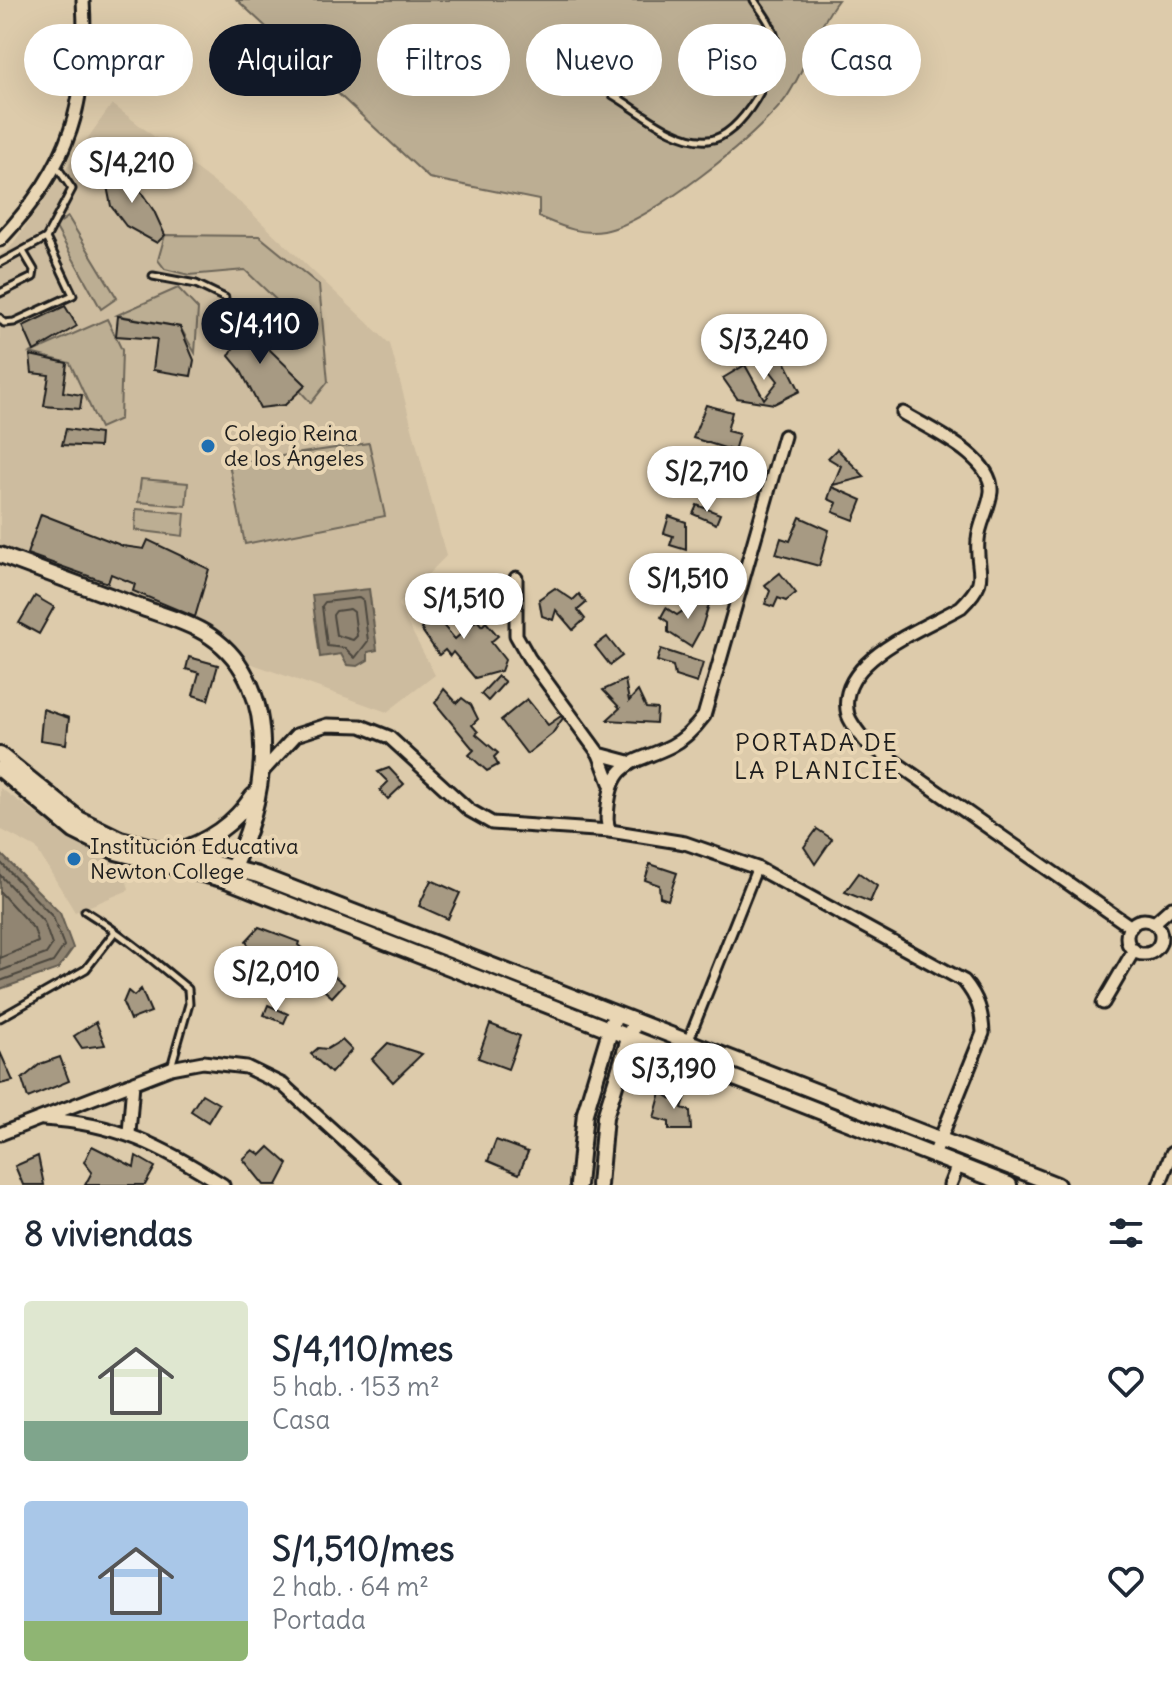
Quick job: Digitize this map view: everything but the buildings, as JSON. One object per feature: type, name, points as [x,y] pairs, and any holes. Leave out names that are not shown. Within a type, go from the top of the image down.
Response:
[{"type":"street","points":[[0,240],[41,193],[73,131],[85,67],[83,0]]},
{"type":"street","points":[[903,413],[977,459],[986,472],[991,488],[987,516],[978,538],[983,575],[973,594],[961,607],[865,662],[849,686],[848,717],[865,741],[1131,927]]},
{"type":"street","points":[[610,783],[629,762],[672,745],[688,735],[704,716],[784,436]]},
{"type":"street","points":[[0,555],[194,627],[212,637],[228,652],[256,702],[264,736],[263,771],[241,850],[229,874]]},
{"type":"street","points":[[516,578],[516,635],[529,658],[599,754],[610,783],[606,824],[610,831]]},
{"type":"street","points":[[263,771],[296,735],[327,725],[361,726],[389,737],[469,810],[492,823],[610,831],[685,843],[757,868],[964,981],[976,995],[983,1015],[983,1033],[934,1155]]},
{"type":"street","points":[[599,754],[629,762]]},
{"type":"street","points":[[0,755],[79,819],[120,839],[171,852],[210,869]]},
{"type":"street","points":[[0,769],[74,831],[116,852],[229,874],[258,875],[1057,1185]]},
{"type":"street","points":[[171,852],[213,834],[246,807],[258,789]]},
{"type":"street","points":[[210,869],[213,834]]},
{"type":"street","points":[[241,850],[243,861],[258,875]]},
{"type":"street","points":[[688,1041],[757,868]]},
{"type":"street","points":[[229,874],[283,903],[1009,1185]]},
{"type":"street","points":[[283,903],[290,887]]},
{"type":"street","points":[[1154,923],[1172,907]]},
{"type":"street","points":[[1141,921],[1154,923],[1161,937],[1158,947],[1149,954],[1134,950],[1127,937],[1131,927],[1141,921]]},
{"type":"street","points":[[1103,1003],[1134,950]]},
{"type":"street","points":[[578,1185],[585,1113],[615,1013]]},
{"type":"street","points":[[599,1185],[605,1117],[635,1021]]},
{"type":"street","points":[[0,1134],[171,1068],[203,1062],[246,1067],[283,1085],[393,1185]]},
{"type":"street","points":[[129,1133],[133,1083]]},
{"type":"street","points":[[38,1119],[69,1120],[129,1133],[223,1185]]},
{"type":"street","points":[[1159,1185],[1172,1153]]},
{"type":"street","points":[[950,1185],[958,1165]]},
{"type":"lane","points":[[615,96],[691,139],[710,141],[731,130],[755,101],[773,66],[775,38],[768,20],[754,0]]},
{"type":"lane","points":[[0,263],[24,253],[46,238],[72,189],[57,167]]},
{"type":"lane","points":[[0,318],[4,323],[14,322],[73,295],[46,238]]},
{"type":"lane","points":[[0,293],[33,277],[34,270],[24,253]]},
{"type":"lane","points":[[153,276],[196,284],[225,298]]},
{"type":"lane","points":[[449,582],[515,614]]},
{"type":"lane","points":[[85,911],[114,933],[127,937],[188,989],[189,1004],[171,1068]]},
{"type":"lane","points":[[0,1018],[86,969],[114,933]]},
{"type":"shaded area","points":[[237,0],[838,0],[823,24],[802,24],[802,70],[786,98],[772,114],[728,154],[674,196],[623,225],[595,232],[570,229],[539,217],[539,200],[429,178],[341,96],[361,96],[361,24],[263,24]]},
{"type":"shaded area","name":"Colegio Reina de los Ángeles","points":[[112,104],[243,205],[390,344],[446,556],[398,605],[435,675],[387,712],[247,662],[219,631],[0,548],[0,255],[10,248]]},
{"type":"shaded area","points":[[68,217],[117,298],[101,309],[55,226]]},
{"type":"shaded area","points":[[165,235],[259,236],[319,285],[328,382],[311,403],[300,391],[305,384],[264,346],[290,313],[245,270],[189,275],[165,269],[158,260]]},
{"type":"shaded area","points":[[178,288],[198,309],[195,353],[180,327],[117,315]]},
{"type":"shaded area","points":[[107,319],[122,350],[120,419],[100,428],[70,363],[30,353]]},
{"type":"shaded area","points":[[369,443],[385,516],[245,544],[229,464]]},
{"type":"shaded area","points":[[141,479],[188,483],[186,506],[138,502]]},
{"type":"shaded area","points":[[136,509],[185,513],[183,536],[135,530]]},
{"type":"shaded area","name":"Institución Educativa Newton College","points":[[0,788],[85,848],[124,870],[129,890],[75,912],[36,848],[0,829]]},
{"type":"water","points":[[369,589],[377,650],[368,652],[368,660],[358,666],[347,665],[341,654],[320,657],[312,595]]},
{"type":"water","points":[[0,853],[60,913],[73,948],[58,969],[0,989]]},
{"type":"place","name":"Colegio Reina de los Ángeles","points":[[208,446]]},
{"type":"place","name":"Institución Educativa Newton College","points":[[74,859]]},
{"type":"district","name":"PORTADA DE LA PLANICIE","points":[[817,757]]}]
